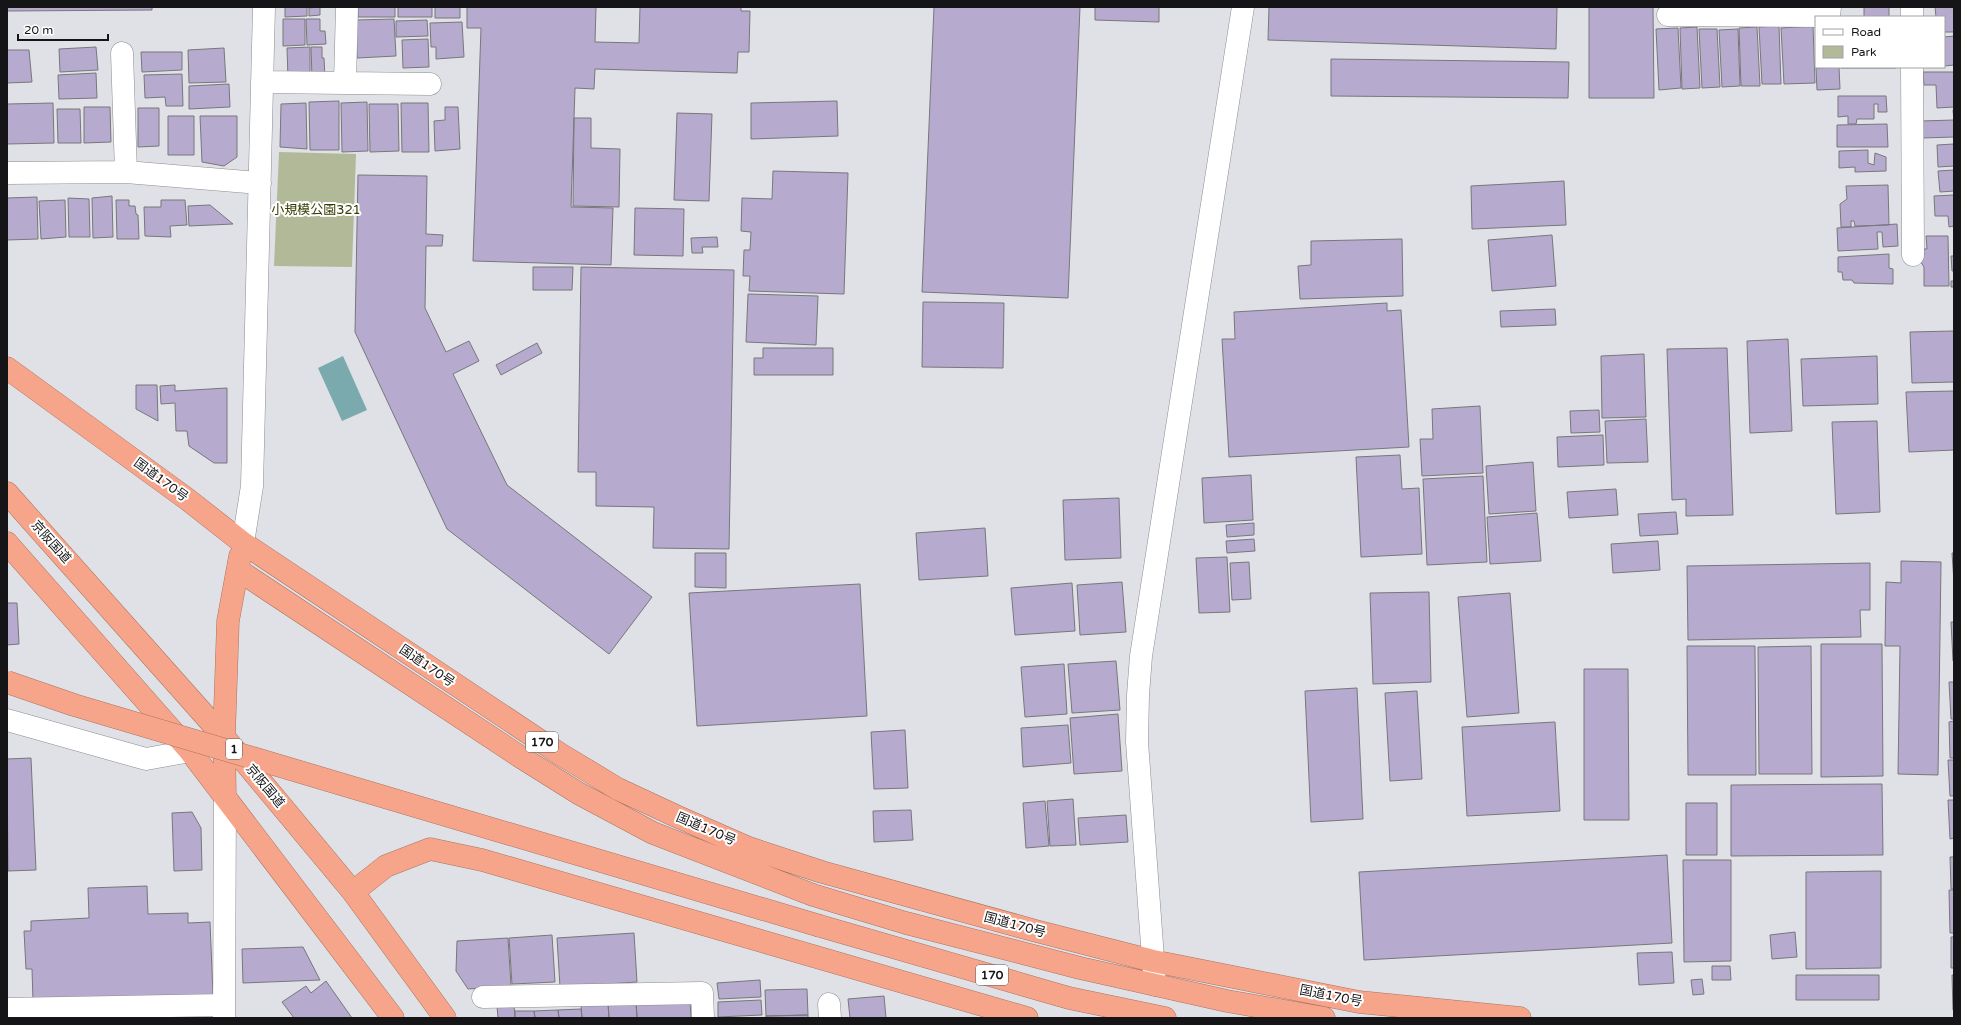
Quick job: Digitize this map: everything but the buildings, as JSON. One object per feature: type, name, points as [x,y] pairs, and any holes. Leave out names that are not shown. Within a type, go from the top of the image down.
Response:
[{"type":"highway","name":"国道170号","points":[[7,368],[181,495],[243,543],[560,754],[618,789],[749,848],[822,872],[1036,931],[1153,961],[1360,1002],[1520,1018]]},
{"type":"highway","name":"京阪国道","points":[[7,493],[224,737],[353,892],[445,1018]]},
{"type":"highway","points":[[7,543],[190,751],[226,796],[393,1018]]},
{"type":"highway","points":[[226,796],[224,737],[228,621],[243,543]]},
{"type":"highway","name":"170","points":[[238,570],[519,756],[578,792],[653,833],[813,895],[906,924],[1226,1002],[1324,1018]]},
{"type":"highway","name":"170","points":[[7,682],[74,705],[820,926],[1069,998],[1165,1018]]},
{"type":"highway","name":"170","points":[[353,892],[386,866],[430,849],[482,860],[1027,1018]]},
{"type":"street","points":[[243,543],[252,486],[264,7]]},
{"type":"street","points":[[345,82],[348,7]]},
{"type":"street","points":[[1155,985],[1137,742],[1141,656],[1243,7]]},
{"type":"street","points":[[1668,15],[1830,16],[1830,7]]},
{"type":"street","points":[[122,53],[126,172]]},
{"type":"street","points":[[1912,68],[1913,255]]},
{"type":"street","points":[[262,82],[430,84]]},
{"type":"street","points":[[7,173],[126,172],[260,183]]},
{"type":"street","points":[[7,720],[146,759],[190,751]]},
{"type":"street","points":[[7,1009],[224,1011],[226,796]]},
{"type":"street","points":[[483,997],[702,993],[703,1018]]},
{"type":"green space","name":"小規模公園321","points":[[279,152],[356,154],[352,267],[274,266]]},
{"type":"water","points":[[343,356],[367,410],[342,421],[318,368]]}]
